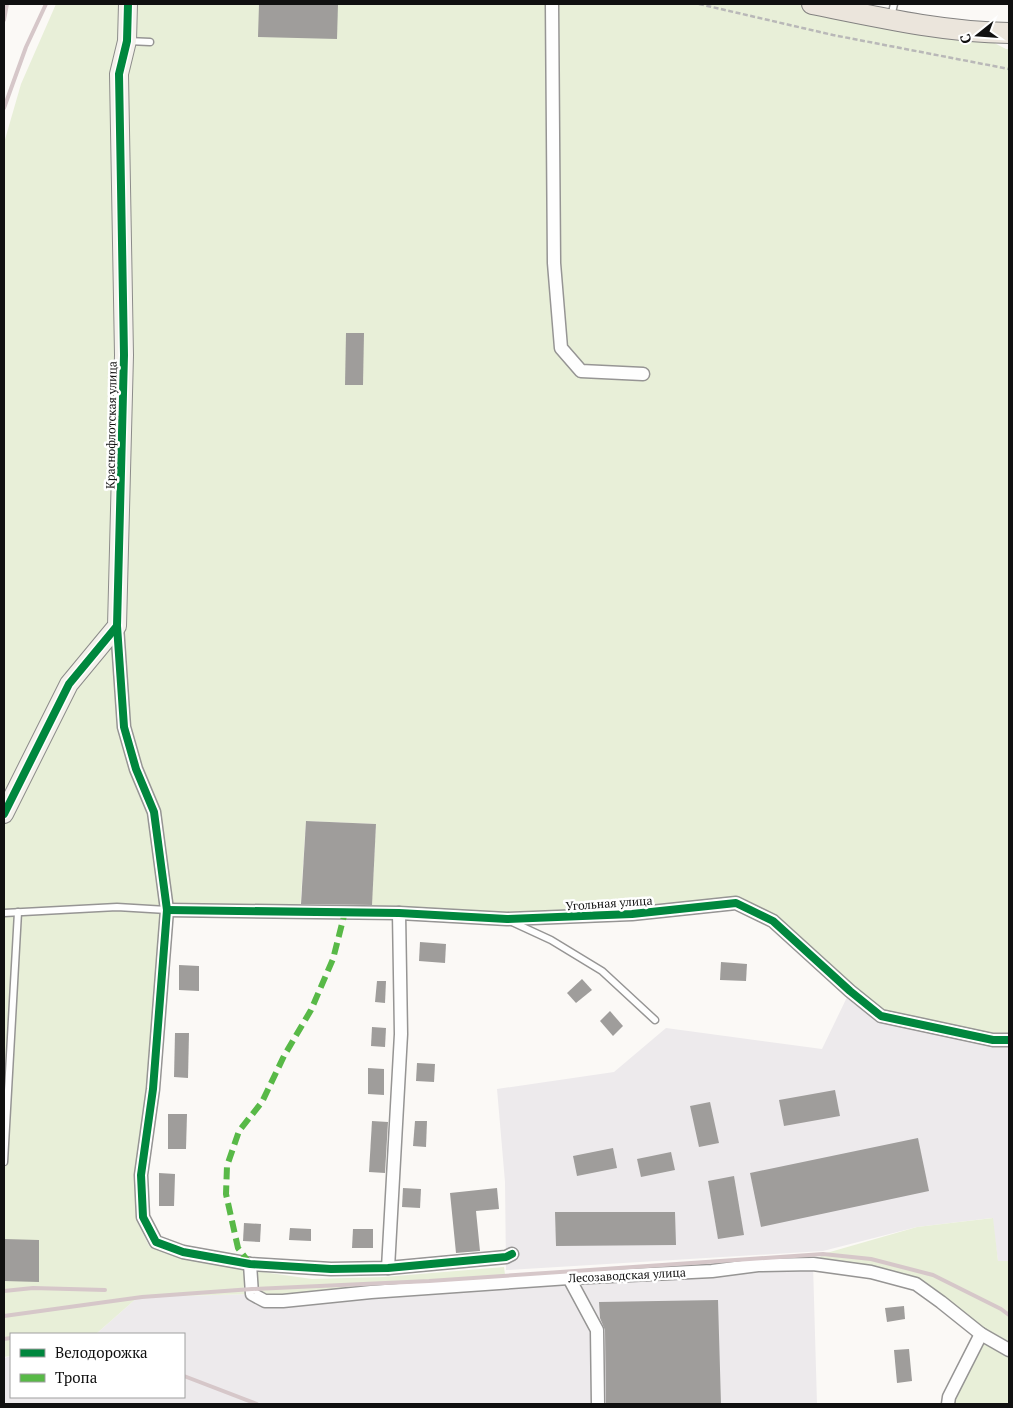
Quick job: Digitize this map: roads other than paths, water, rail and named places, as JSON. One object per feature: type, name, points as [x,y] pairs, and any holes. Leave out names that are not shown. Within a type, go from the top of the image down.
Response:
[{"type":"main road","points":[[812,4],[892,12],[971,31],[1009,33]]},
{"type":"street","name":"Краснофлотская улица","points":[[117,626],[124,355],[119,74],[127,41],[128,4]]},
{"type":"street","points":[[552,4],[554,263],[561,348],[581,372],[643,374]]},
{"type":"street","points":[[4,814],[69,684],[117,626]]},
{"type":"street","points":[[117,626],[124,728],[136,769],[154,812],[167,910],[153,1089],[141,1175],[143,1217],[156,1242],[183,1252],[250,1264],[331,1269],[388,1268],[506,1257],[512,1254]]},
{"type":"street","name":"Угольная улица","points":[[167,910],[398,913],[506,919],[632,914],[736,903],[773,921],[850,991],[881,1016],[993,1040],[1009,1040]]},
{"type":"street","points":[[388,1268],[400,1034],[398,913]]},
{"type":"street","name":"Лесозаводская улица","points":[[250,1264],[252,1294],[265,1301],[569,1278],[712,1271],[758,1265],[813,1264],[871,1272],[916,1284],[981,1334],[1009,1350]]},
{"type":"street","points":[[569,1278],[597,1330],[598,1404]]},
{"type":"street","points":[[948,1404],[949,1397],[981,1334]]},
{"type":"lane","points":[[127,41],[150,42]]},
{"type":"lane","points":[[4,913],[117,908],[167,910]]},
{"type":"lane","points":[[4,1162],[18,912]]},
{"type":"lane","points":[[506,919],[551,940],[602,971],[655,1020]]},
{"type":"railway","points":[[4,20],[7,4]]},
{"type":"railway","points":[[4,108],[26,47],[46,4]]},
{"type":"railway","points":[[4,1316],[142,1297],[252,1289],[429,1281],[823,1254],[871,1259],[933,1275],[1001,1309],[1009,1315]]},
{"type":"railway","points":[[4,1291],[33,1288],[105,1290]]},
{"type":"railway","points":[[4,1339],[10,1338]]},
{"type":"railway","points":[[185,1376],[257,1404]]}]
